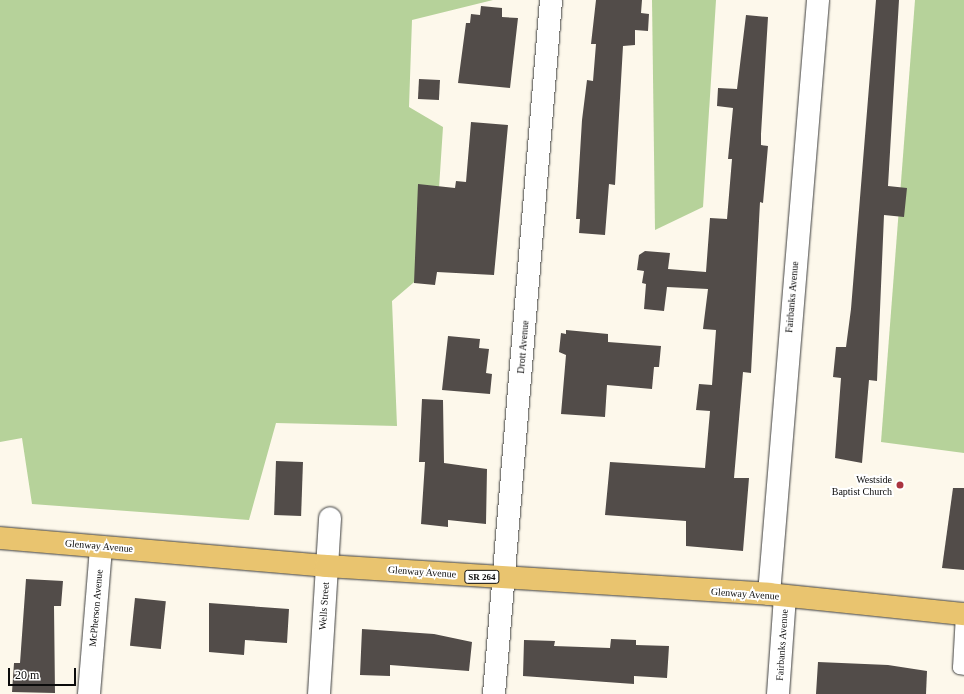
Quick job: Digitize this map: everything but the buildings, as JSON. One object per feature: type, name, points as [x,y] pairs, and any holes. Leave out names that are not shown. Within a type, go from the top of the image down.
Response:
[{"type":"main road","name":"Glenway Avenue","points":[[0,538],[326,566],[777,596],[963,614]]},
{"type":"street","name":"Drott Avenue","points":[[494,694],[550,0]]},
{"type":"street","name":"Fairbanks Avenue","points":[[778,694],[777,596],[818,0]]},
{"type":"street","name":"Wells Street","points":[[319,694],[330,518]]},
{"type":"street","name":"McPherson Avenue","points":[[89,694],[101,546]]},
{"type":"lane","points":[[963,614],[959,667],[964,668]]},
{"type":"green space","points":[[0,0],[493,0],[412,20],[409,107],[443,127],[434,265],[392,301],[397,426],[276,423],[249,520],[32,504],[22,438],[0,442]]},
{"type":"green space","points":[[652,0],[716,0],[703,207],[655,230]]},
{"type":"green space","points":[[915,0],[964,0],[964,453],[881,442]]},
{"type":"place","name":"Westside Baptist Church","points":[[900,485]]}]
